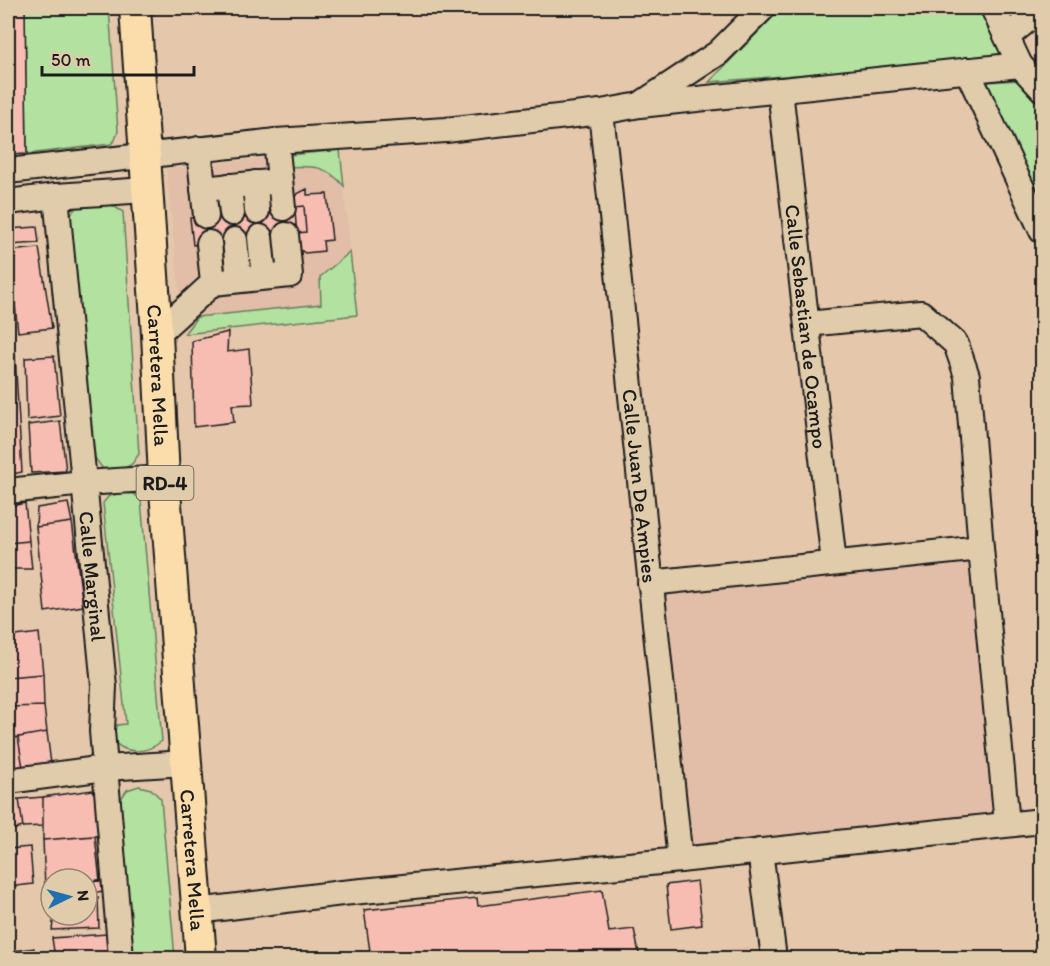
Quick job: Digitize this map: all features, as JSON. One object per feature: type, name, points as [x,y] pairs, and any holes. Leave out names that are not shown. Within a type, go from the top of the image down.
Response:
[{"type":"main road","name":"Carretera Mella","points":[[135,8],[143,156],[157,334],[164,478],[201,958]]},
{"type":"street","points":[[640,105],[718,53],[763,8]]},
{"type":"street","points":[[993,8],[1020,65],[1042,89]]},
{"type":"street","points":[[1007,37],[1042,8]]},
{"type":"street","points":[[8,171],[276,141],[446,130],[601,112],[640,105],[1020,65]]},
{"type":"street","points":[[967,70],[1042,231]]},
{"type":"street","name":"Calle Sebastian de Ocampo","points":[[780,90],[834,563]]},
{"type":"street","name":"Calle Juan De Ampies","points":[[601,112],[680,860]]},
{"type":"street","points":[[276,141],[283,208]]},
{"type":"street","points":[[199,149],[206,216]]},
{"type":"street","points":[[203,189],[280,181]]},
{"type":"street","points":[[255,183],[257,211]]},
{"type":"street","points":[[229,186],[232,213]]},
{"type":"street","points":[[8,202],[56,196],[146,190]]},
{"type":"street","name":"Calle Marginal","points":[[56,196],[104,686],[102,731],[122,958]]},
{"type":"street","points":[[157,334],[213,283],[290,275],[286,235]]},
{"type":"street","points":[[260,237],[264,278]]},
{"type":"street","points":[[235,240],[239,280]]},
{"type":"street","points":[[209,243],[213,283]]},
{"type":"street","points":[[807,324],[921,313],[956,344],[967,376],[1007,824]]},
{"type":"street","points":[[8,491],[164,478]]},
{"type":"street","points":[[650,583],[981,548]]},
{"type":"street","points":[[8,781],[105,768],[186,763]]},
{"type":"street","points":[[197,911],[342,893],[1042,821]]},
{"type":"street","points":[[760,851],[774,958]]},
{"type":"shaded area","points":[[340,150],[357,315],[184,334],[166,169]]},
{"type":"shaded area","points":[[971,549],[1007,824],[680,860],[650,583]]},
{"type":"shaded area","points":[[748,946],[749,958],[669,958]]},
{"type":"green space","points":[[25,8],[109,8],[118,131],[111,144],[27,154]]},
{"type":"green space","points":[[782,8],[981,8],[1007,58],[709,82]]},
{"type":"green space","points":[[1022,80],[1042,103],[1042,204],[984,82]]},
{"type":"green space","points":[[340,150],[344,186],[330,173],[323,170],[301,166],[282,167],[289,155]]},
{"type":"green space","points":[[110,204],[123,212],[139,454],[132,464],[118,472],[103,469],[95,458],[68,218],[77,206]]},
{"type":"green space","points":[[350,252],[357,315],[184,334],[197,317],[321,304],[320,277]]},
{"type":"green space","points":[[122,493],[134,494],[141,500],[162,741],[150,748],[136,751],[123,748],[112,739],[112,732],[117,725],[126,724],[103,503],[109,496]]},
{"type":"green space","points":[[139,786],[151,789],[161,799],[175,958],[132,958],[120,800],[127,790]]},
{"type":"building","points":[[8,8],[25,8],[27,154],[8,155]]},
{"type":"building","points":[[307,189],[307,195],[327,194],[332,240],[323,241],[324,251],[305,253],[298,248],[294,199],[297,194]]},
{"type":"building","points":[[304,206],[306,232],[193,245],[190,218]]},
{"type":"building","points":[[37,227],[39,243],[8,245],[8,229]]},
{"type":"building","points":[[39,248],[52,328],[18,332],[9,251]]},
{"type":"building","points":[[228,332],[227,352],[249,349],[253,404],[232,405],[234,422],[194,427],[192,341]]},
{"type":"building","points":[[15,355],[22,472],[8,475],[8,356]]},
{"type":"building","points":[[54,356],[60,416],[27,420],[25,358]]},
{"type":"building","points":[[60,421],[66,471],[31,473],[28,425]]},
{"type":"building","points":[[25,503],[29,541],[8,543],[8,507]]},
{"type":"building","points":[[68,503],[72,522],[36,527],[37,508]]},
{"type":"building","points":[[72,522],[83,606],[45,612],[36,527]]},
{"type":"building","points":[[29,541],[32,569],[8,569],[8,543]]},
{"type":"building","points":[[39,633],[43,674],[8,677],[8,637]]},
{"type":"building","points":[[43,674],[44,706],[8,707],[8,677]]},
{"type":"building","points":[[44,706],[47,732],[8,739],[8,707]]},
{"type":"building","points":[[47,732],[51,764],[23,768],[18,737]]},
{"type":"building","points":[[18,737],[23,768],[8,768],[8,739]]},
{"type":"building","points":[[100,789],[106,835],[43,840],[43,797]]},
{"type":"building","points":[[43,797],[43,826],[23,827],[19,799]]},
{"type":"building","points":[[19,799],[23,827],[8,831],[8,800]]},
{"type":"building","points":[[95,836],[98,867],[44,867],[43,840]]},
{"type":"building","points":[[30,847],[33,884],[8,887],[8,849]]},
{"type":"building","points":[[103,879],[103,891],[99,892],[99,880]]},
{"type":"building","points":[[697,881],[702,925],[671,929],[666,885]]},
{"type":"building","points":[[602,890],[609,932],[634,929],[640,958],[371,958],[364,910],[477,898],[478,906]]},
{"type":"building","points":[[52,927],[99,927],[99,928],[52,930]]},
{"type":"building","points":[[107,934],[109,958],[55,958],[52,938]]},
{"type":"building","points":[[34,948],[35,958],[8,958],[8,952]]}]
